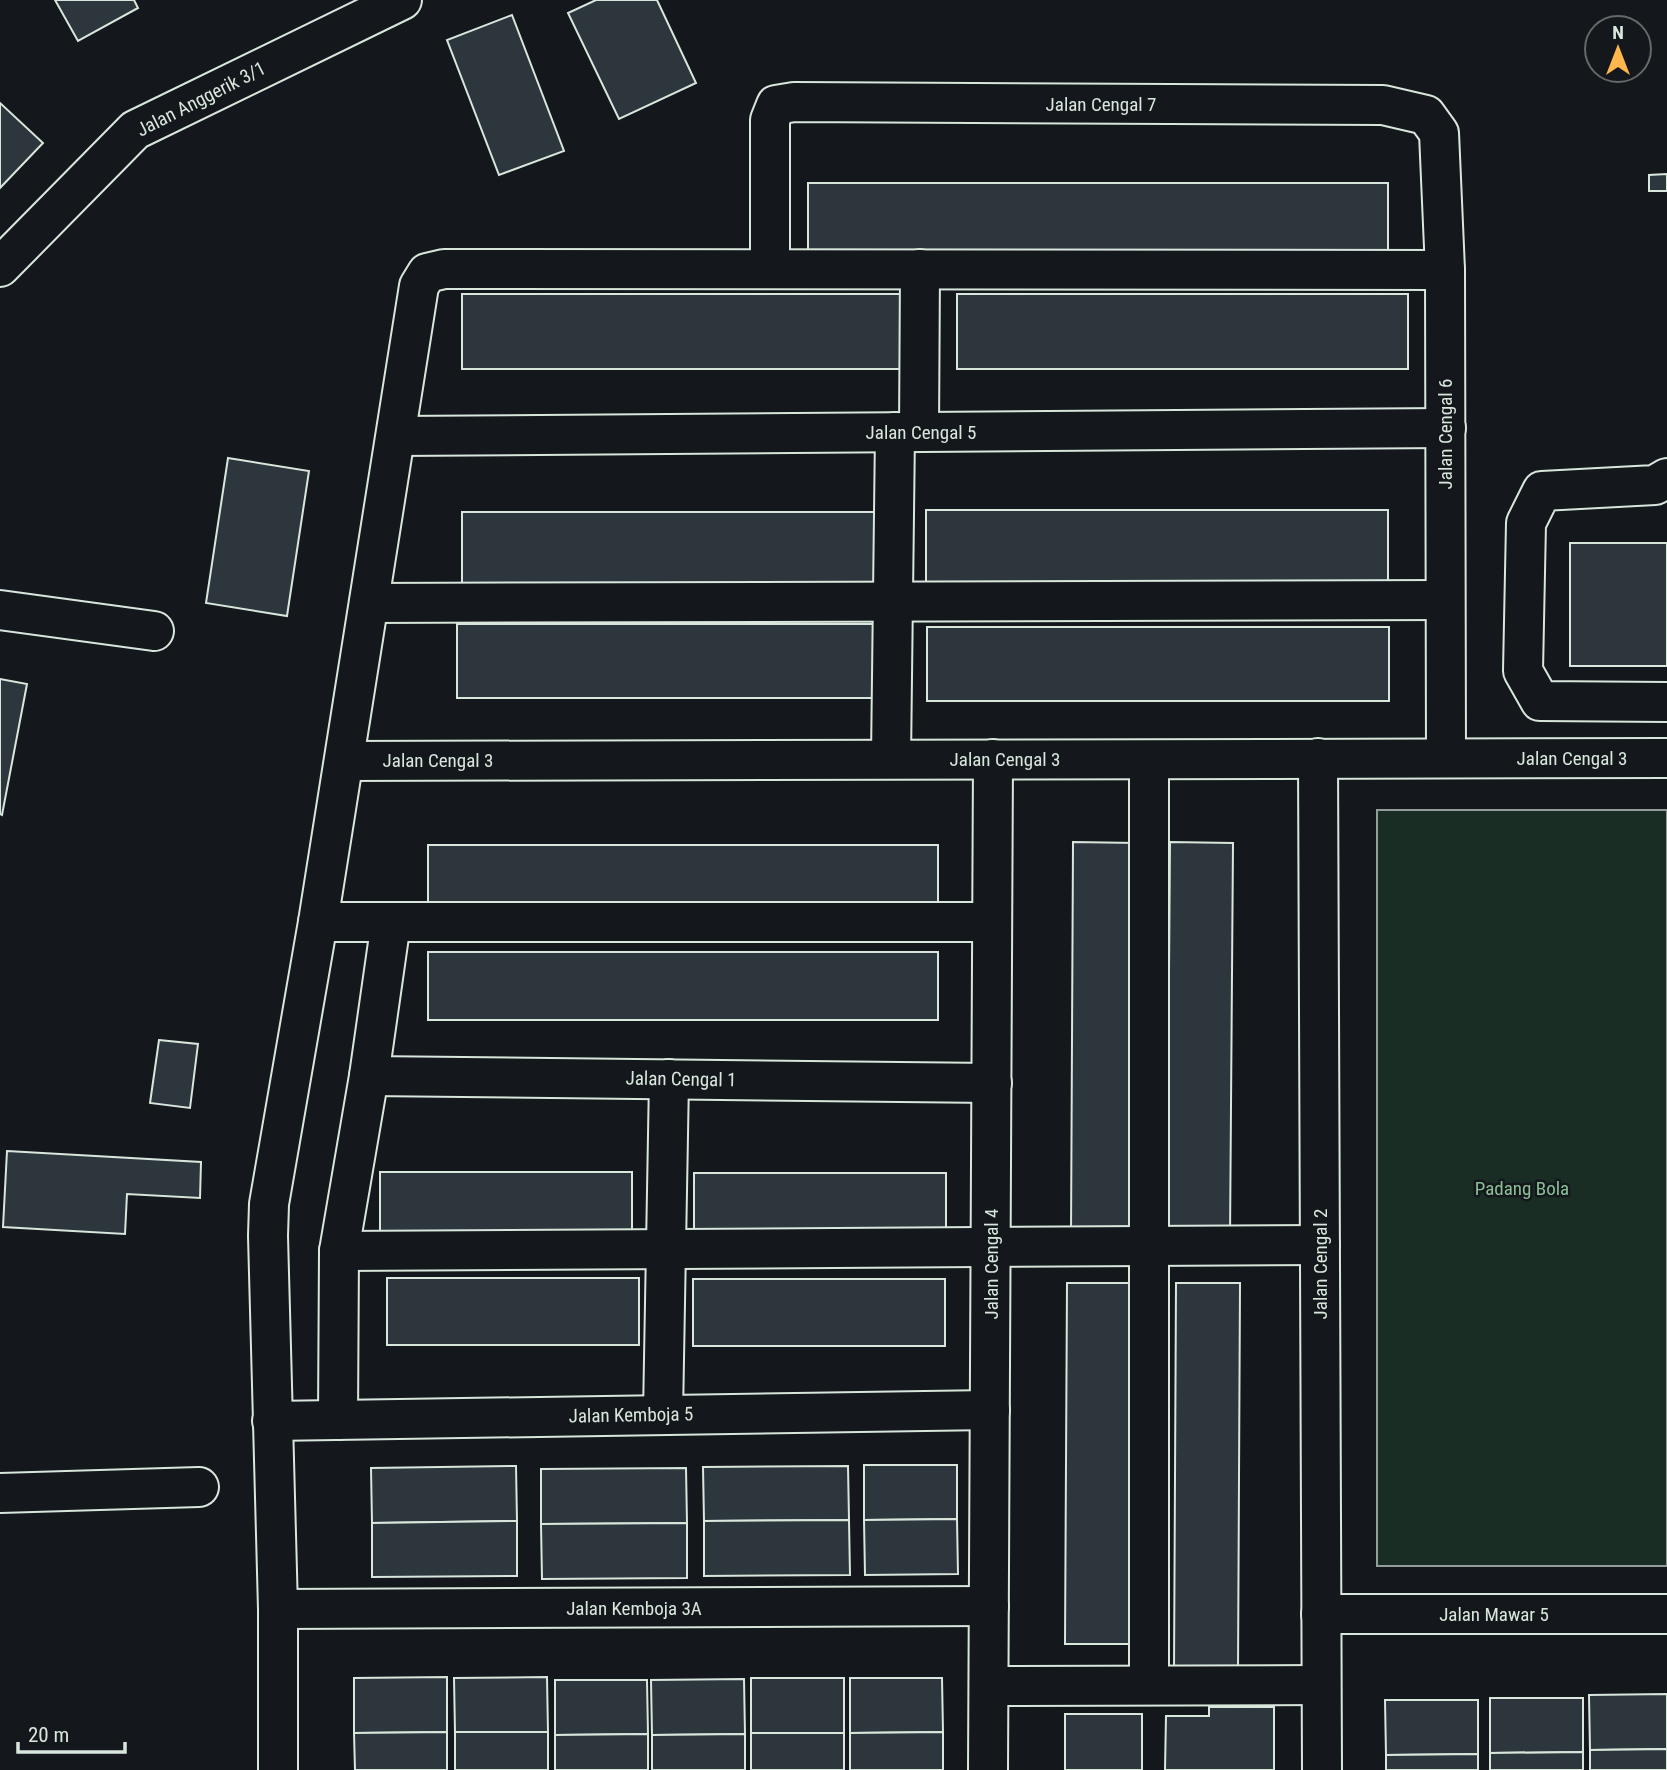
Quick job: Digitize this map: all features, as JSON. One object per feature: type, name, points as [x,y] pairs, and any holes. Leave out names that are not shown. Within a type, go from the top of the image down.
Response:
[{"type":"street","name":"Jalan Anggerik 3/1","points":[[0,267],[135,130],[402,0]]},
{"type":"street","name":"Jalan Cengal 7","points":[[770,269],[770,120],[776,105],[794,102],[1383,105],[1426,115]]},
{"type":"street","name":"Jalan Cengal 6","points":[[1426,115],[1439,133],[1445,270],[1446,758]]},
{"type":"street","points":[[278,1770],[278,1609],[269,1203],[344,761],[419,286],[427,273],[444,269],[1445,270]]},
{"type":"street","points":[[891,759],[892,601],[920,269]]},
{"type":"street","name":"Jalan Cengal 5","points":[[396,436],[1446,428]]},
{"type":"street","points":[[1667,478],[1655,485],[1542,491],[1526,523],[1523,671],[1540,701],[1667,702]]},
{"type":"street","points":[[369,603],[1445,600]]},
{"type":"street","points":[[0,610],[155,631]]},
{"type":"street","name":"Jalan Cengal 2","points":[[1318,758],[1322,1770]]},
{"type":"street","name":"Jalan Cengal 3","points":[[344,761],[1667,758]]},
{"type":"street","name":"Jalan Cengal 4","points":[[988,1770],[993,759]]},
{"type":"street","points":[[1149,760],[1149,1685]]},
{"type":"street","points":[[317,922],[992,922]]},
{"type":"street","points":[[338,1420],[339,1251],[369,1076],[391,922]]},
{"type":"street","name":"Jalan Cengal 1","points":[[369,1076],[992,1083]]},
{"type":"street","points":[[663,1415],[669,1079]]},
{"type":"street","points":[[339,1251],[1320,1245]]},
{"type":"street","name":"Jalan Kemboja 5","points":[[272,1421],[990,1410]]},
{"type":"street","points":[[0,1493],[199,1486]]},
{"type":"street","name":"Jalan Kemboja 3A","points":[[278,1609],[989,1606]]},
{"type":"street","name":"Jalan Mawar 5","points":[[1321,1614],[1667,1614]]},
{"type":"street","points":[[989,1686],[1321,1685]]},
{"type":"green space","name":"Padang Bola","points":[[1377,810],[1667,810],[1667,1566],[1377,1566]]},
{"type":"building","points":[[55,0],[134,0],[138,8],[78,41]]},
{"type":"building","points":[[596,0],[657,0],[696,83],[619,119],[568,13]]},
{"type":"building","points":[[512,15],[564,151],[499,175],[447,40]]},
{"type":"building","points":[[0,103],[43,143],[0,188]]},
{"type":"building","points":[[1667,174],[1667,191],[1649,191],[1649,175]]},
{"type":"building","points":[[808,183],[1388,183],[1388,257],[808,257]]},
{"type":"building","points":[[462,294],[913,294],[913,369],[462,369]]},
{"type":"building","points":[[957,294],[1408,294],[1408,369],[957,369]]},
{"type":"building","points":[[228,458],[309,471],[287,616],[206,603]]},
{"type":"building","points":[[926,510],[1388,510],[1388,585],[926,585]]},
{"type":"building","points":[[462,512],[885,512],[885,587],[462,587]]},
{"type":"building","points":[[1570,543],[1667,543],[1667,666],[1570,666]]},
{"type":"building","points":[[457,624],[880,624],[880,698],[457,698]]},
{"type":"building","points":[[927,627],[1389,627],[1389,701],[927,701]]},
{"type":"building","points":[[0,679],[27,684],[2,815],[0,814]]},
{"type":"building","points":[[1073,842],[1137,843],[1134,1237],[1071,1237]]},
{"type":"building","points":[[1170,842],[1233,843],[1230,1238],[1167,1237]]},
{"type":"building","points":[[428,845],[938,845],[938,912],[428,912]]},
{"type":"building","points":[[428,952],[938,952],[938,1020],[428,1020]]},
{"type":"building","points":[[159,1040],[198,1044],[190,1108],[150,1103]]},
{"type":"building","points":[[7,1151],[201,1162],[200,1198],[127,1194],[125,1234],[3,1227]]},
{"type":"building","points":[[380,1172],[632,1172],[632,1240],[380,1240]]},
{"type":"building","points":[[694,1173],[946,1173],[946,1240],[694,1240]]},
{"type":"building","points":[[387,1278],[639,1278],[639,1345],[387,1345]]},
{"type":"building","points":[[693,1279],[945,1279],[945,1346],[693,1346]]},
{"type":"building","points":[[1067,1283],[1131,1283],[1129,1644],[1065,1644]]},
{"type":"building","points":[[1176,1283],[1240,1283],[1238,1672],[1174,1672]]},
{"type":"building","points":[[864,1465],[957,1465],[957,1519],[864,1520]]},
{"type":"building","points":[[516,1466],[517,1521],[372,1523],[371,1468]]},
{"type":"building","points":[[848,1466],[849,1520],[704,1521],[703,1467]]},
{"type":"building","points":[[686,1468],[687,1523],[541,1524],[541,1469]]},
{"type":"building","points":[[957,1519],[958,1574],[865,1575],[864,1520]]},
{"type":"building","points":[[849,1520],[850,1575],[704,1576],[704,1521]]},
{"type":"building","points":[[517,1521],[517,1576],[372,1577],[372,1523]]},
{"type":"building","points":[[687,1523],[687,1578],[542,1579],[541,1524]]},
{"type":"building","points":[[447,1677],[447,1732],[354,1733],[354,1678]]},
{"type":"building","points":[[547,1677],[548,1732],[455,1732],[454,1678]]},
{"type":"building","points":[[751,1678],[844,1678],[844,1733],[751,1733]]},
{"type":"building","points":[[850,1678],[942,1678],[943,1732],[850,1733]]},
{"type":"building","points":[[744,1679],[745,1734],[652,1735],[651,1680]]},
{"type":"building","points":[[555,1680],[647,1680],[648,1734],[555,1735]]},
{"type":"building","points":[[1667,1694],[1667,1749],[1590,1750],[1589,1695]]},
{"type":"building","points":[[1490,1698],[1583,1698],[1583,1752],[1490,1753]]},
{"type":"building","points":[[1385,1700],[1478,1700],[1478,1754],[1386,1755]]},
{"type":"building","points":[[1209,1707],[1274,1707],[1274,1770],[1165,1770],[1166,1716],[1209,1716]]},
{"type":"building","points":[[1065,1714],[1142,1714],[1142,1770],[1065,1770]]},
{"type":"building","points":[[447,1732],[447,1770],[355,1770],[354,1733]]},
{"type":"building","points":[[455,1732],[548,1732],[548,1770],[455,1770]]},
{"type":"building","points":[[943,1732],[943,1770],[850,1770],[850,1733]]},
{"type":"building","points":[[751,1733],[844,1733],[844,1770],[751,1770]]},
{"type":"building","points":[[648,1734],[648,1770],[555,1770],[555,1735]]},
{"type":"building","points":[[745,1734],[745,1770],[652,1770],[652,1735]]},
{"type":"building","points":[[1667,1749],[1667,1770],[1590,1770],[1590,1750]]},
{"type":"building","points":[[1583,1752],[1583,1770],[1490,1770],[1490,1753]]},
{"type":"building","points":[[1478,1754],[1478,1770],[1386,1770],[1386,1755]]}]
